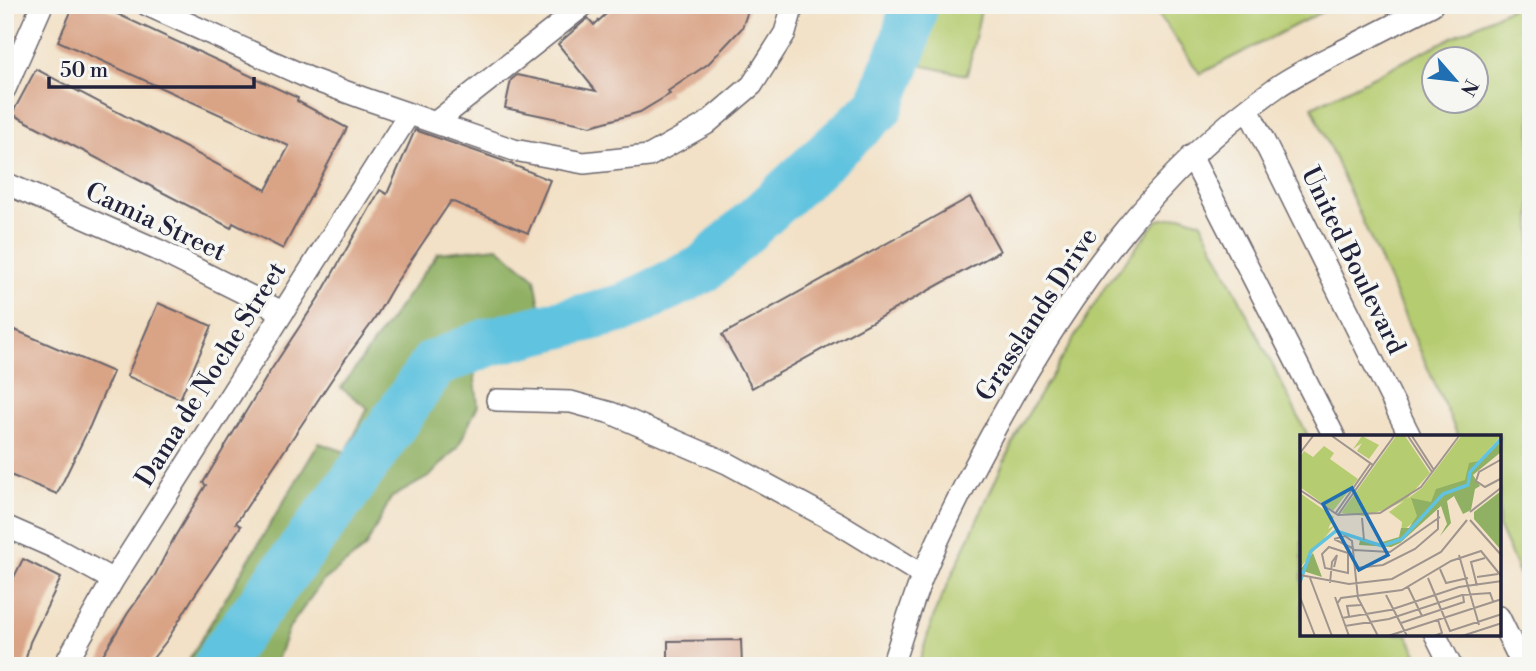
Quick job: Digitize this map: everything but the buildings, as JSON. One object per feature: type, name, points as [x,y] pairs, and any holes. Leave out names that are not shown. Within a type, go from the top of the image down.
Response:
[{"type":"street","points":[[5,89],[43,5]]},
{"type":"street","points":[[147,5],[311,79],[514,150],[584,163],[649,156],[706,124],[752,85],[785,33],[793,5]]},
{"type":"street","points":[[436,122],[584,5]]},
{"type":"street","name":"Grasslands Drive","points":[[892,666],[923,575],[965,482],[1020,382],[1074,296],[1107,251],[1148,201],[1191,156],[1248,108],[1316,64],[1432,5]]},
{"type":"street","name":"United Boulevard","points":[[1248,108],[1410,435]]},
{"type":"street","name":"Dama de Noche Street","points":[[64,666],[113,580],[409,114]]},
{"type":"street","points":[[1191,156],[1333,435]]},
{"type":"street","name":"Camia Street","points":[[5,183],[158,250],[282,312]]},
{"type":"street","points":[[497,400],[571,402],[611,414],[727,463],[838,523],[923,575]]},
{"type":"street","points":[[5,526],[52,547],[113,580]]},
{"type":"street","points":[[1501,621],[1523,666]]},
{"type":"street","points":[[1436,636],[1451,666]]},
{"type":"green space","points":[[927,5],[982,5],[967,75],[914,64]]},
{"type":"green space","points":[[1152,5],[1335,5],[1200,74]]},
{"type":"green space","points":[[1517,5],[1531,5],[1531,599],[1501,532],[1501,435],[1458,435],[1312,107],[1420,53],[1420,116],[1490,116],[1490,46],[1435,46]]},
{"type":"green space","points":[[1183,216],[1201,222],[1308,435],[1300,435],[1300,636],[1408,636],[1423,666],[918,666],[935,612],[1019,429],[1105,287],[1158,220]]},
{"type":"green space","points":[[498,247],[535,278],[541,312],[474,370],[478,405],[458,447],[430,476],[391,498],[365,548],[322,582],[289,628],[275,666],[185,666],[319,443],[346,452],[368,408],[341,388],[438,253]]},
{"type":"waterway","points":[[217,666],[351,485],[434,364],[489,342],[624,308],[703,269],[879,107],[904,45],[914,5]]}]
